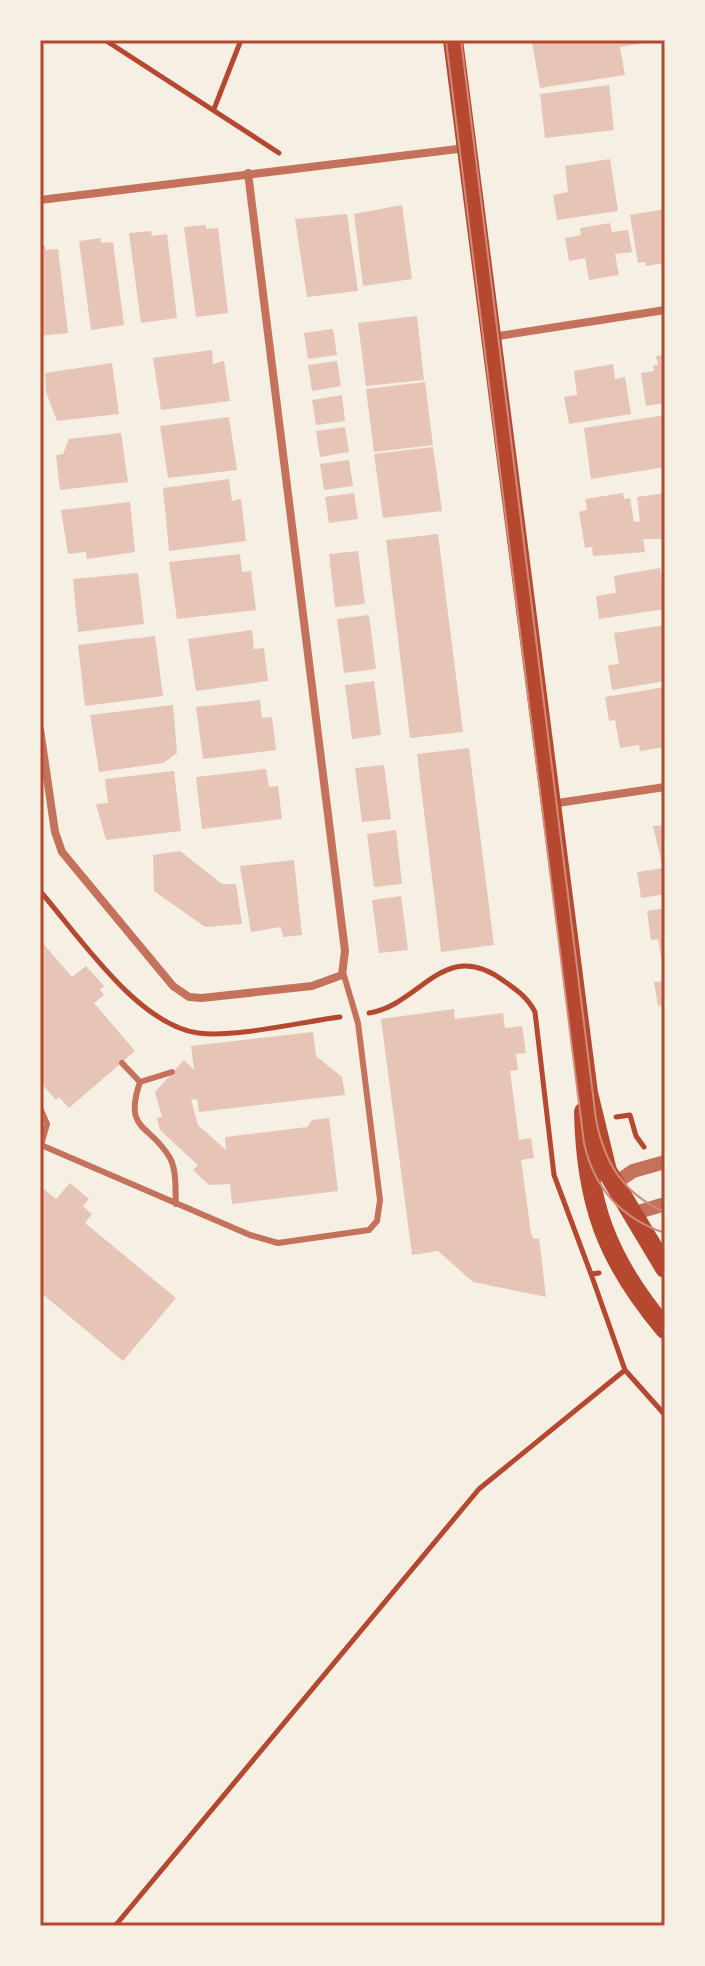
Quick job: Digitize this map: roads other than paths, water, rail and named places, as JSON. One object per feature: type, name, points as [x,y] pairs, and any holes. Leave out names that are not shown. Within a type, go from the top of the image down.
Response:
[{"type":"main road","points":[[453,40],[582,1056],[604,1162],[665,1268]]},
{"type":"main road","points":[[582,1056],[585,1162],[596,1210],[623,1271],[665,1329]]},
{"type":"main road","points":[[596,1210],[614,1184]]},
{"type":"main road","points":[[596,1210],[632,1214]]},
{"type":"street","points":[[40,200],[298,166],[467,148]]},
{"type":"street","points":[[40,729],[55,832],[62,852],[74,871],[173,986],[189,997],[202,998],[312,986],[336,980],[343,972],[343,935],[248,173]]},
{"type":"street","points":[[491,337],[665,310]]},
{"type":"street","points":[[549,804],[665,787]]},
{"type":"street","points":[[614,1184],[633,1171],[661,1163]]},
{"type":"street","points":[[632,1214],[665,1204]]},
{"type":"lane","points":[[40,1108],[47,1124],[40,1144],[176,1204],[274,1242],[353,1235],[373,1228],[379,1216],[380,1200],[356,1015],[343,972]]},
{"type":"lane","points":[[122,1063],[140,1082]]},
{"type":"lane","points":[[140,1082],[172,1072]]},
{"type":"lane","points":[[140,1082],[133,1101],[135,1118],[172,1161],[176,1204]]},
{"type":"tram line","points":[[446,40],[584,1143],[595,1174],[611,1199],[635,1219],[665,1233]]},
{"type":"tram line","points":[[461,40],[596,1119],[604,1149],[618,1175],[638,1196],[665,1212]]}]
